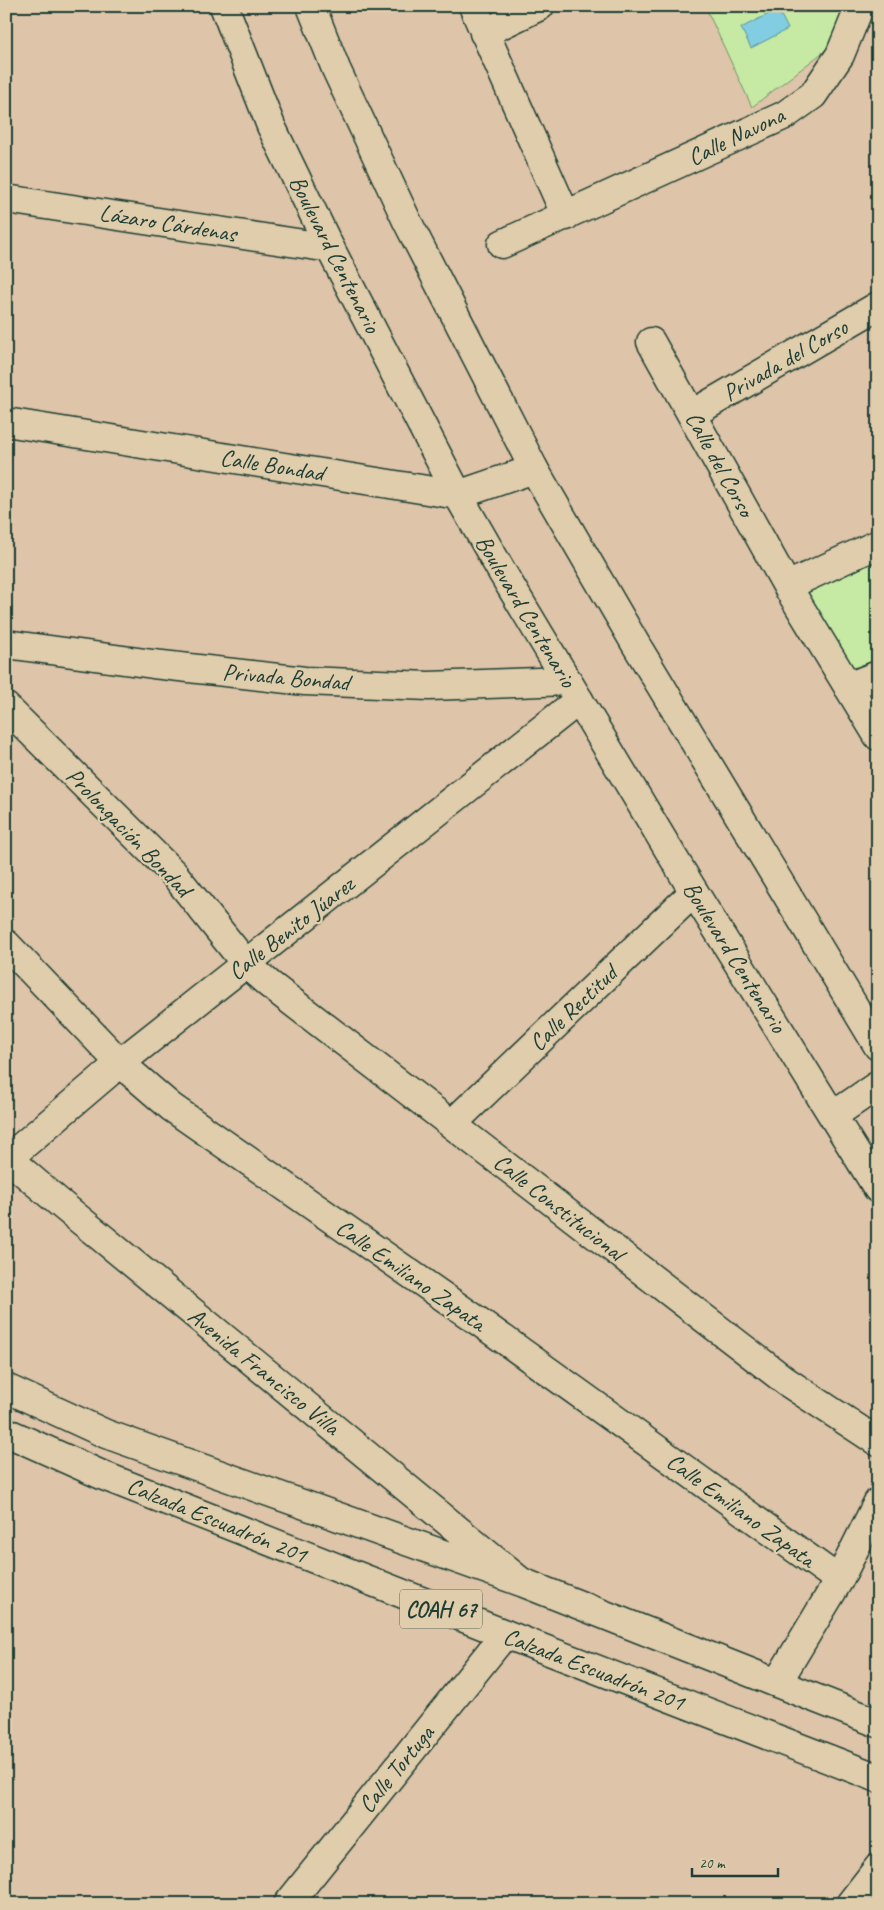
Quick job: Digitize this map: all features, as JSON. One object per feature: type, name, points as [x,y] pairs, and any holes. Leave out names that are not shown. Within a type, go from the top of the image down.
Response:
[{"type":"street","name":"Boulevard Centenario","points":[[224,6],[271,126],[330,248],[458,496],[694,892],[834,1115],[878,1189]]},
{"type":"street","points":[[311,6],[336,69],[407,221],[534,470],[636,644],[878,1046]]},
{"type":"street","points":[[473,6],[566,216]]},
{"type":"street","points":[[484,33],[540,6]]},
{"type":"street","name":"Calle Navona","points":[[502,244],[785,115],[813,95],[840,55],[860,6]]},
{"type":"street","name":"Lázaro Cárdenas","points":[[6,199],[330,248]]},
{"type":"street","name":"Privada del Corso","points":[[692,414],[878,306]]},
{"type":"street","name":"Calle del Corso","points":[[651,342],[787,586],[878,736]]},
{"type":"street","name":"Calle Bondad","points":[[6,422],[458,496],[534,470]]},
{"type":"street","points":[[787,586],[878,544]]},
{"type":"street","name":"Privada Bondad","points":[[6,644],[153,664],[305,681],[574,691]]},
{"type":"street","points":[[848,686],[878,675]]},
{"type":"street","name":"Calle Benito Júarez","points":[[7,1158],[120,1063],[246,964],[574,691]]},
{"type":"street","name":"Prolongación Bondad","points":[[6,707],[174,874],[246,964]]},
{"type":"street","name":"Calle Rectitud","points":[[452,1124],[694,892]]},
{"type":"street","name":"Calle Emiliano Zapata","points":[[6,944],[120,1063],[171,1108],[489,1329],[839,1580]]},
{"type":"street","name":"Calle Constitucional","points":[[246,964],[269,984],[787,1382],[878,1442]]},
{"type":"street","points":[[834,1115],[878,1085]]},
{"type":"street","name":"Avenida Francisco Villa","points":[[7,1158],[524,1584]]},
{"type":"street","name":"Calzada Escuadrón 201","points":[[6,1388],[106,1434],[524,1584],[878,1723]]},
{"type":"street","name":"Calzada Escuadrón 201","points":[[6,1432],[104,1476],[878,1778]]},
{"type":"street","points":[[776,1683],[839,1580],[878,1502]]},
{"type":"street","name":"Calle Tortuga","points":[[288,1904],[505,1634]]},
{"type":"street","points":[[850,1904],[878,1868]]},
{"type":"green space","points":[[705,6],[848,6],[831,46],[752,107]]},
{"type":"green space","points":[[878,552],[878,659],[849,670],[799,588]]},
{"type":"water","points":[[778,9],[788,29],[751,48],[741,28]]}]
